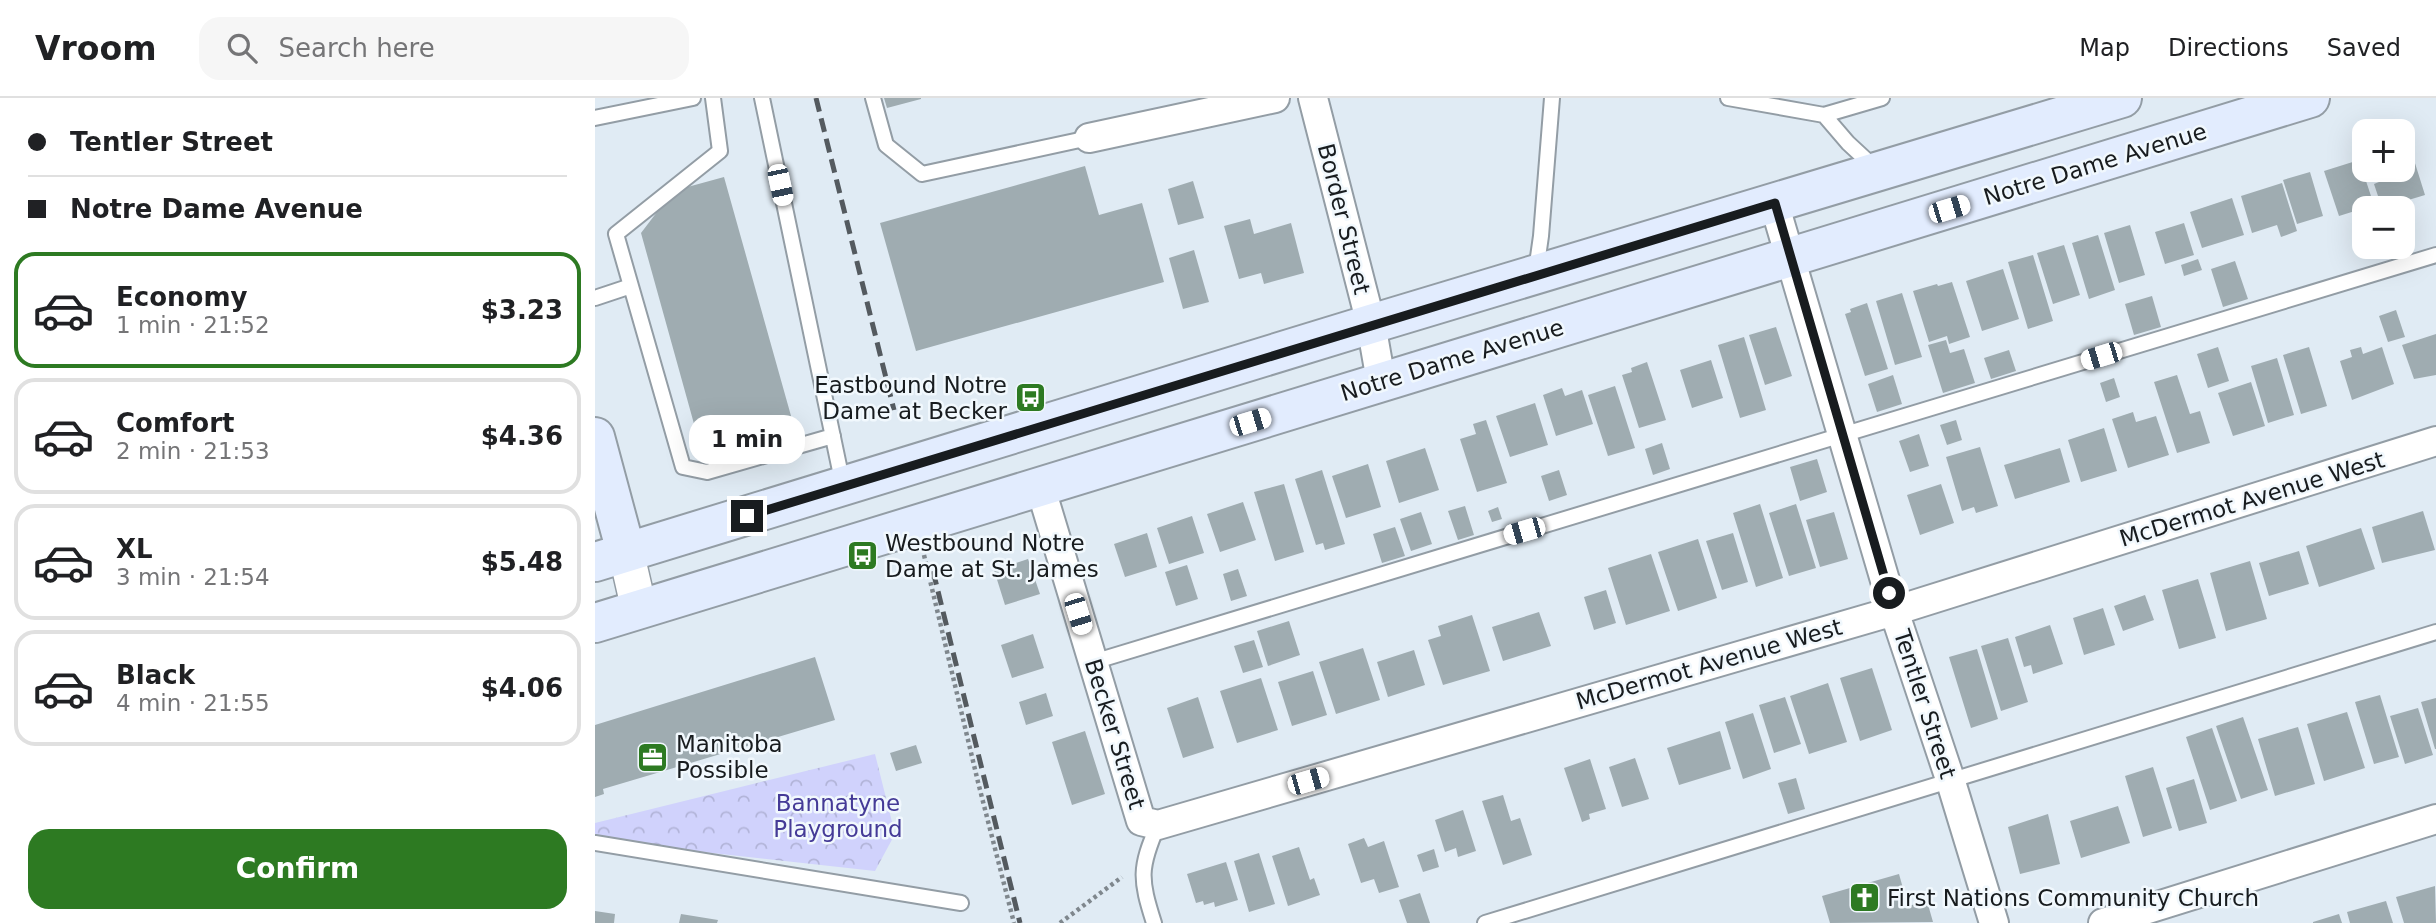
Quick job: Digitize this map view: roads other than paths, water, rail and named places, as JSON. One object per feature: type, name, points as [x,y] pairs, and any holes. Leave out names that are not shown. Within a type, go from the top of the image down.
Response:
[{"type":"main road","points":[[595,437],[611,557],[2122,98]]},
{"type":"main road","name":"Notre Dame Avenue","points":[[595,622],[1791,258],[2235,115],[2310,98]]},
{"type":"street","points":[[1089,138],[1275,98]]},
{"type":"street","name":"Border Street","points":[[1313,98],[1371,324],[1381,381]]},
{"type":"street","name":"Tentler Street","points":[[1775,203],[1894,611],[1994,923]]},
{"type":"street","name":"McDermot Avenue West","points":[[1149,823],[1894,611],[2436,441]]},
{"type":"street","name":"Becker Street","points":[[1040,486],[1093,662],[1149,823]]},
{"type":"street","points":[[611,557],[639,609]]},
{"type":"street","points":[[2103,923],[2436,819]]},
{"type":"lane","points":[[595,118],[693,98]]},
{"type":"lane","points":[[713,98],[720,151],[616,234],[683,467],[707,472],[833,436]]},
{"type":"lane","points":[[762,98],[843,486]]},
{"type":"lane","points":[[873,98],[885,145],[922,174],[1089,138]]},
{"type":"lane","points":[[1535,275],[1541,236],[1552,98]]},
{"type":"lane","points":[[1728,98],[1824,115],[1882,98]]},
{"type":"lane","points":[[1824,115],[1848,143],[1879,172]]},
{"type":"lane","points":[[1093,662],[2436,255]]},
{"type":"lane","points":[[595,298],[631,286]]},
{"type":"lane","points":[[1485,923],[2436,632]]},
{"type":"lane","points":[[1149,823],[1142,869],[1154,923]]},
{"type":"lane","points":[[595,843],[961,903]]},
{"type":"railway","points":[[816,98],[894,410]]},
{"type":"railway","points":[[933,571],[1020,923]]},
{"type":"place","name":"Eastbound Notre Dame at Becker","points":[[1030,398]]},
{"type":"place","name":"Westbound Notre Dame at St. James","points":[[862,556]]},
{"type":"place","name":"Manitoba Possible","points":[[653,757]]},
{"type":"place","name":"First Nations Community Church","points":[[1864,898]]},
{"type":"park label","name":"Bannatyne Playground","points":[[838,816]]}]
